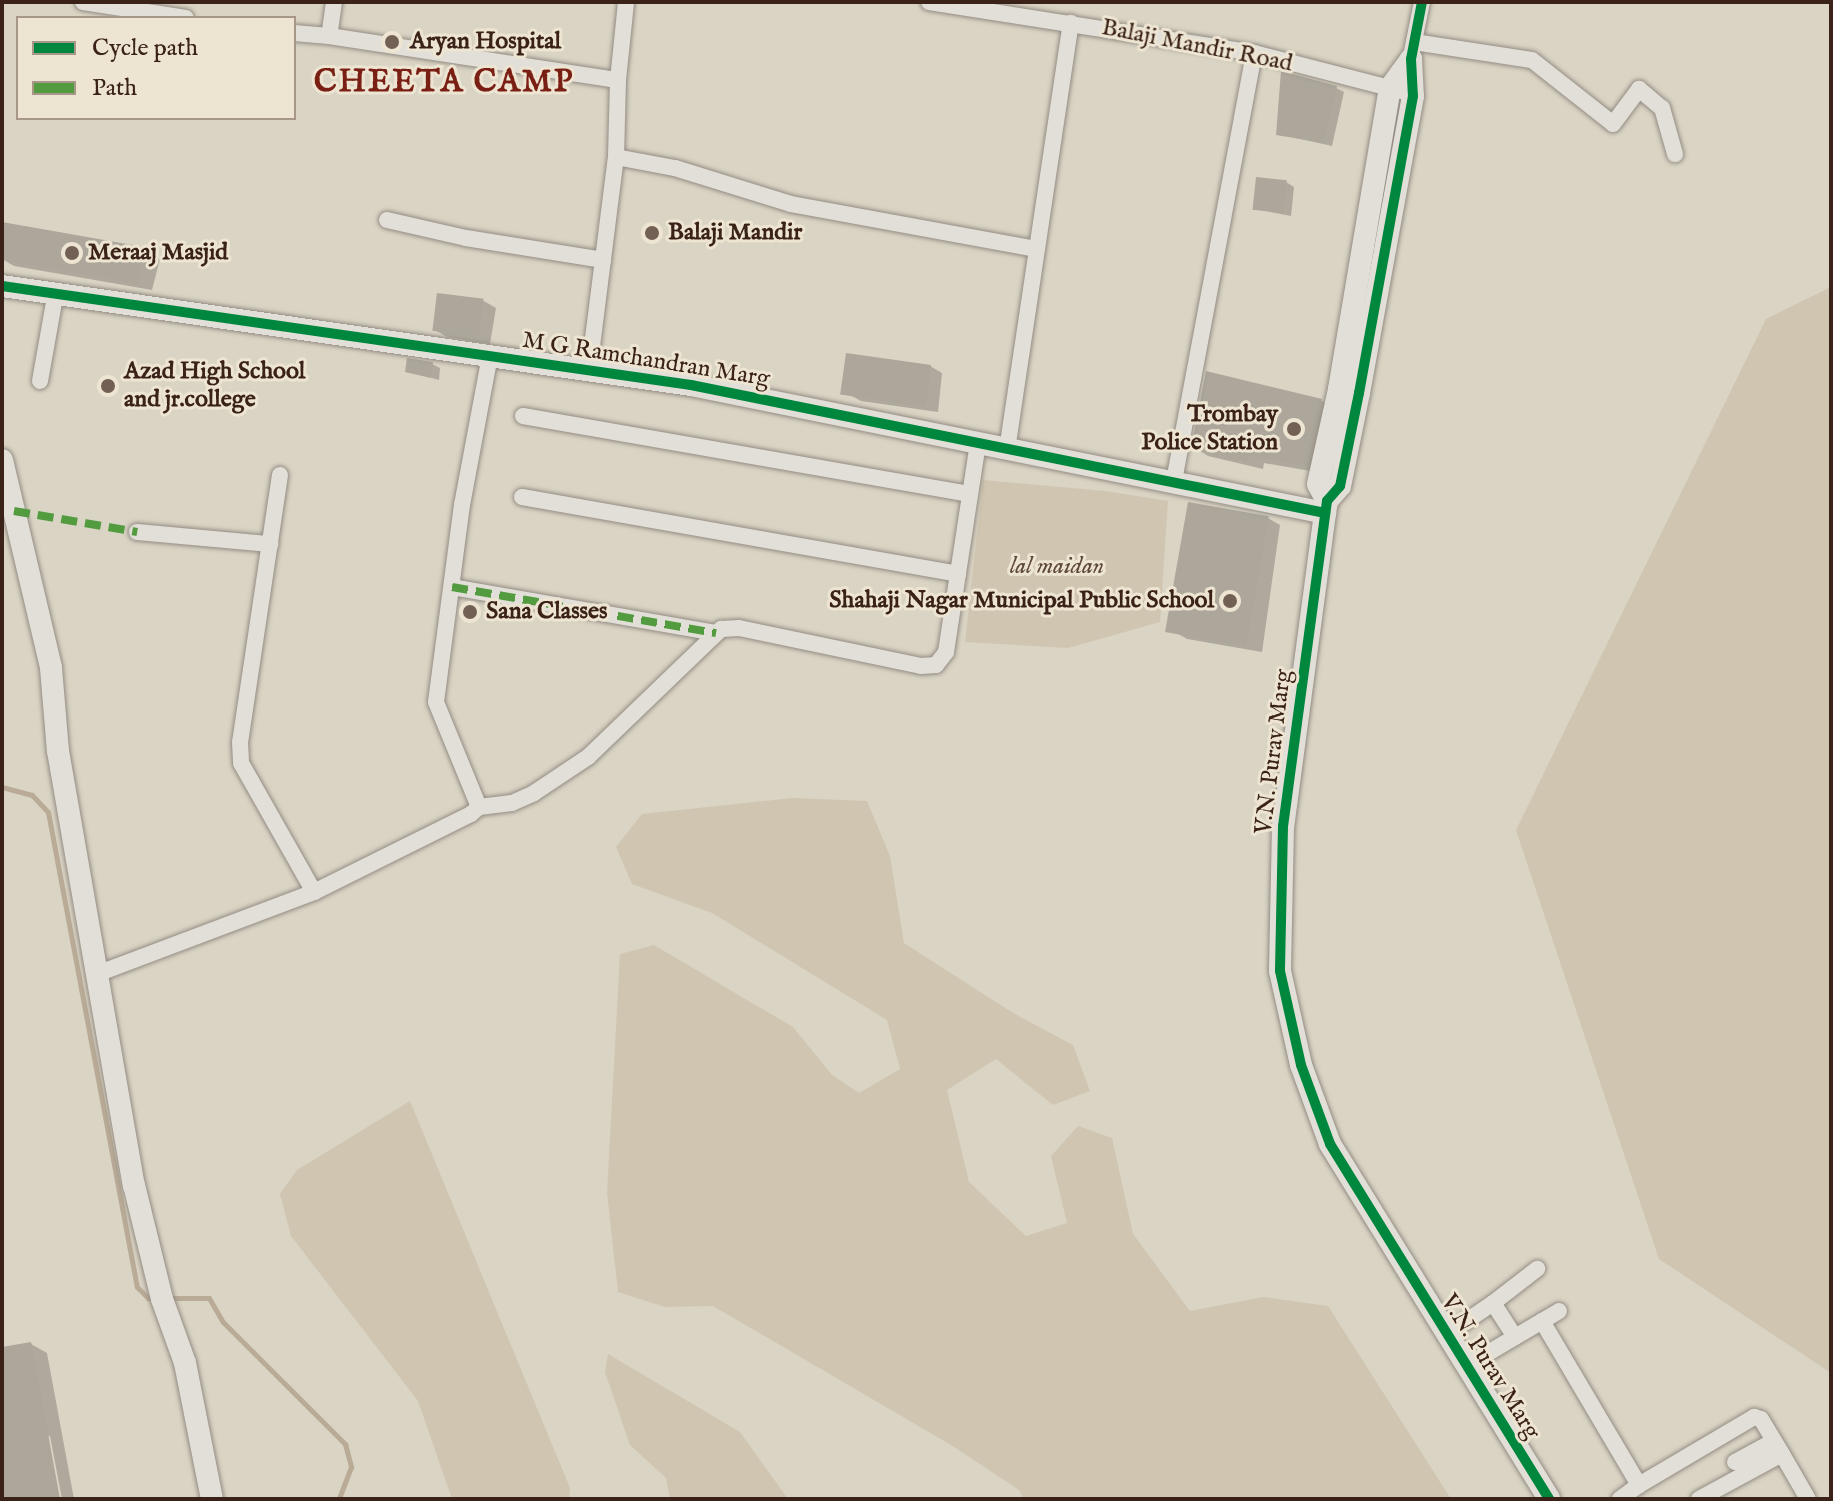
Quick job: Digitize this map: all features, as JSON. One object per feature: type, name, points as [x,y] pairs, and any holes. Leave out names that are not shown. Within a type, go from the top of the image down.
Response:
[{"type":"street","points":[[83,2],[173,16]]},
{"type":"street","points":[[329,36],[334,2]]},
{"type":"street","points":[[589,370],[616,157],[618,80],[626,2]]},
{"type":"street","name":"Balaji Mandir Road","points":[[929,2],[1254,53],[1413,96]]},
{"type":"street","name":"V.N. Purav Marg","points":[[1377,226],[1413,96],[1413,51],[1422,2]]},
{"type":"street","points":[[1007,450],[1071,23]]},
{"type":"street","points":[[296,33],[618,80]]},
{"type":"street","points":[[1413,51],[1532,60],[1613,124],[1639,89],[1662,108],[1675,154]]},
{"type":"street","name":"V.N. Purav Marg","points":[[1413,51],[1390,88],[1377,226],[1349,391],[1318,484],[1326,507],[1283,826],[1280,971],[1301,1065],[1330,1144],[1549,1499]]},
{"type":"street","points":[[1174,481],[1254,53]]},
{"type":"street","points":[[616,157],[675,168],[791,204],[1036,249]]},
{"type":"street","points":[[387,220],[466,238],[603,260]]},
{"type":"street","name":"M G Ramchandran Marg","points":[[2,286],[56,291],[691,385],[1007,450],[1326,507]]},
{"type":"street","points":[[40,381],[56,291]]},
{"type":"street","points":[[479,807],[436,702],[462,505],[490,355]]},
{"type":"street","points":[[523,416],[970,494]]},
{"type":"street","points":[[452,587],[716,633],[739,628],[921,666],[936,665],[946,652],[978,443]]},
{"type":"street","points":[[2,460],[51,668],[58,751],[134,1185],[162,1299],[185,1363],[212,1499]]},
{"type":"street","points":[[280,475],[240,742],[241,763],[314,892]]},
{"type":"street","points":[[522,497],[958,574]]},
{"type":"street","points":[[137,532],[270,544]]},
{"type":"street","points":[[97,974],[314,892],[479,807],[523,798],[588,757],[716,633]]},
{"type":"street","points":[[1446,1335],[1537,1269]]},
{"type":"street","points":[[1493,1303],[1515,1337]]},
{"type":"street","points":[[1466,1366],[1559,1311]]},
{"type":"street","points":[[1542,1321],[1639,1485]]},
{"type":"street","points":[[1620,1499],[1754,1417],[1761,1419],[1808,1499]]},
{"type":"street","points":[[1735,1462],[1778,1447]]},
{"type":"street","points":[[1699,1499],[1778,1447]]},
{"type":"green space","points":[[1831,287],[1831,1373],[1659,1259],[1516,830],[1766,319]]},
{"type":"green space","name":"lal maidan","points":[[983,480],[1105,491],[1168,501],[1160,622],[1068,648],[965,642]]},
{"type":"green space","points":[[793,798],[867,801],[890,856],[904,943],[1013,1013],[1073,1045],[1090,1091],[1053,1105],[996,1059],[947,1090],[969,1182],[1026,1236],[1067,1223],[1051,1156],[1078,1126],[1112,1138],[1133,1234],[1190,1311],[1263,1297],[1328,1306],[1451,1499],[1024,1499],[1019,1490],[951,1445],[713,1306],[665,1307],[618,1292],[607,1193],[620,954],[654,945],[793,1027],[832,1075],[859,1093],[900,1069],[887,1020],[712,913],[632,884],[616,847],[642,814]]},
{"type":"green space","points":[[410,1101],[570,1488],[569,1499],[452,1499],[418,1401],[291,1236],[280,1194],[297,1170]]},
{"type":"green space","points":[[608,1354],[740,1432],[788,1499],[670,1499],[666,1478],[630,1445],[605,1372]]},
{"type":"building","points":[[1281,71],[1337,86],[1324,143],[1276,135]]},
{"type":"building","points":[[1256,177],[1287,180],[1283,213],[1253,210]]},
{"type":"building","name":"Meraaj Masjid","points":[[2,222],[144,247],[137,283],[2,260]]},
{"type":"building","points":[[437,293],[484,299],[479,336],[432,331]]},
{"type":"building","points":[[846,353],[931,365],[925,407],[840,395]]},
{"type":"building","points":[[407,358],[433,362],[431,378],[405,372]]},
{"type":"building","points":[[1206,371],[1322,399],[1308,466],[1250,456],[1248,462],[1191,448]]},
{"type":"building","points":[[1188,502],[1269,516],[1246,646],[1165,632]]},
{"type":"building","points":[[31,1342],[60,1499],[2,1499],[2,1347]]},
{"type":"waterway","points":[[2,787],[32,795],[48,812],[137,1287],[148,1298],[154,1298]]},
{"type":"waterway","points":[[168,1298],[209,1298],[223,1322],[345,1444],[351,1467],[339,1499]]},
{"type":"marked path","points":[[14,511],[137,532]]},
{"type":"marked path","points":[[452,587],[716,633]]},
{"type":"cycle path","points":[[1422,2],[1411,59],[1413,96],[1359,393],[1340,486],[1327,501],[1283,826],[1280,971],[1301,1065],[1330,1144],[1549,1499]]},
{"type":"cycle path","points":[[2,286],[691,385],[1325,513]]},
{"type":"place","name":"Aryan Hospital","points":[[392,42]]},
{"type":"place","name":"Balaji Mandir","points":[[652,233]]},
{"type":"place","name":"Meraaj Masjid","points":[[72,253]]},
{"type":"place","name":"Azad High School and jr.college","points":[[108,386]]},
{"type":"place","name":"Trombay Police Station","points":[[1294,429]]},
{"type":"place","name":"Shahaji Nagar Municipal Public School","points":[[1230,601]]},
{"type":"place","name":"Sana Classes","points":[[470,612]]},
{"type":"district","name":"CHEETA CAMP","points":[[444,83]]}]
